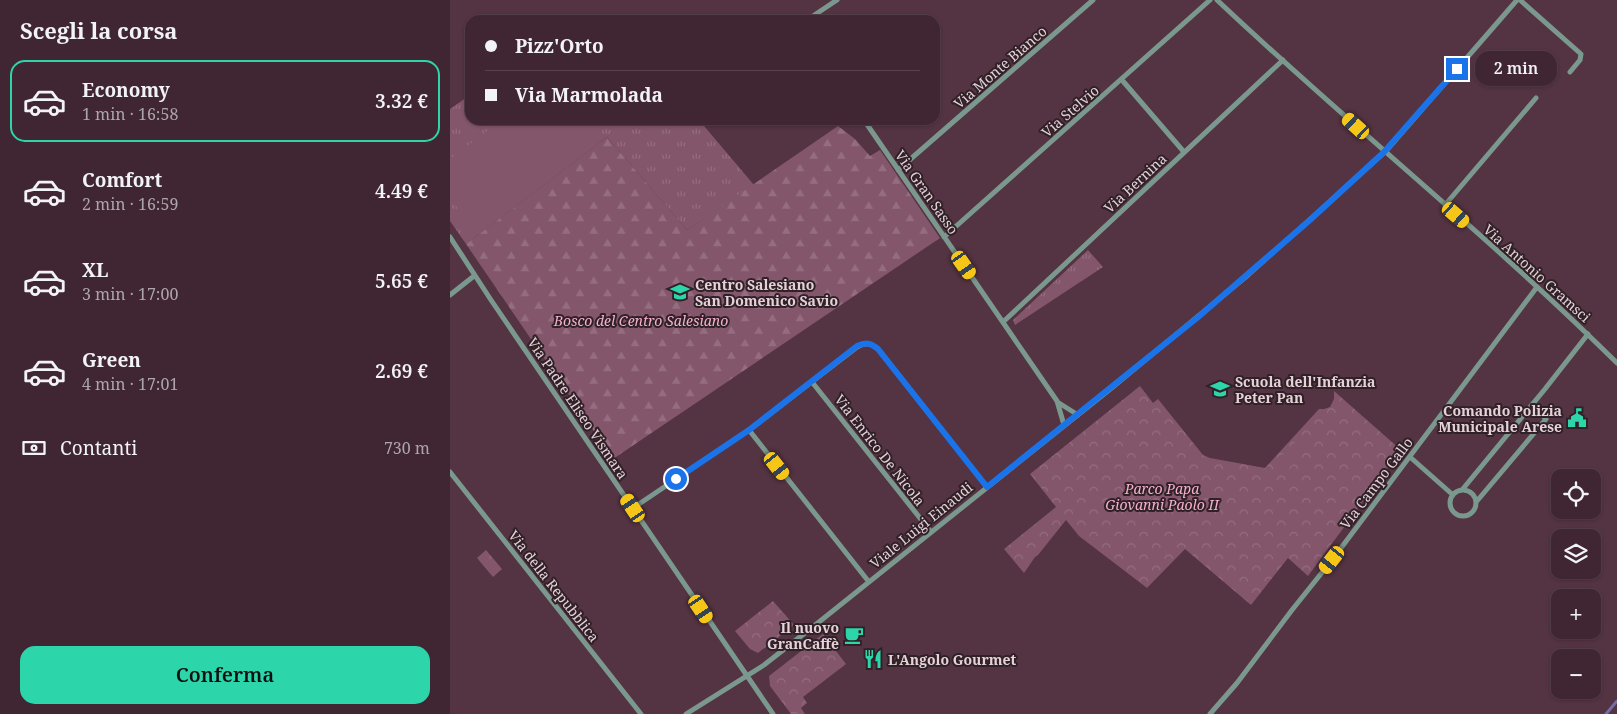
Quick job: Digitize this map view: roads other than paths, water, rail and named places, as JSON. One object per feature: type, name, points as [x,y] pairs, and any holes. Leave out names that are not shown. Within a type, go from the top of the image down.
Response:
[{"type":"street","points":[[814,15],[837,0]]},
{"type":"street","name":"Via Monte Bianco","points":[[898,170],[1094,0]]},
{"type":"street","name":"Via Stelvio","points":[[944,237],[1210,0]]},
{"type":"street","name":"Via Antonio Gramsci","points":[[1217,0],[1384,152],[1537,286],[1617,363]]},
{"type":"street","points":[[1519,0],[1581,54],[1580,60],[1570,72]]},
{"type":"street","name":"Viale Luigi Einaudi","points":[[686,714],[747,676],[820,622],[1226,294],[1384,152],[1519,0]]},
{"type":"street","name":"Via Bernina","points":[[1003,322],[1283,60]]},
{"type":"street","points":[[1122,80],[1184,152]]},
{"type":"street","points":[[1445,205],[1536,98]]},
{"type":"street","name":"Via Gran Sasso","points":[[867,125],[1057,401],[1078,415]]},
{"type":"street","name":"Via Padre Eliseo Vismara","points":[[450,237],[474,276],[773,714]]},
{"type":"street","points":[[450,295],[474,276]]},
{"type":"street","name":"Via Campo Gallo","points":[[1210,714],[1237,683],[1292,610],[1319,578],[1537,286]]},
{"type":"street","points":[[1532,405],[1546,419],[1477,501],[1476,510],[1466,517],[1454,512],[1450,501],[1453,495],[1462,490],[1588,334]]},
{"type":"street","points":[[633,508],[749,430],[862,344],[869,344],[878,349],[987,487]]},
{"type":"street","name":"Via Enrico De Nicola","points":[[812,382],[931,532]]},
{"type":"street","name":"Via Gran Sasso","points":[[1057,401],[1064,426]]},
{"type":"street","points":[[749,430],[869,582]]},
{"type":"street","points":[[1410,457],[1453,495]]},
{"type":"street","name":"Via della Repubblica","points":[[450,472],[641,714]]},
{"type":"street","points":[[1462,490],[1470,491],[1477,501]]},
{"type":"waterway","points":[[1606,714],[1617,701]]},
{"type":"place","name":"Centro Salesiano San Domenico Savio","points":[[680,292]]},
{"type":"place","name":"Scuola dell'Infanzia Peter Pan","points":[[1220,389]]},
{"type":"place","name":"Comando Polizia Municipale Arese","points":[[1577,418]]},
{"type":"place","name":"Il nuovo GranCaffè","points":[[854,635]]},
{"type":"place","name":"L'Angolo Gourmet","points":[[873,659]]},
{"type":"park label","name":"Bosco del Centro Salesiano","points":[[641,320]]},
{"type":"park label","name":"Parco Papa Giovanni Paolo II","points":[[1162,496]]}]
